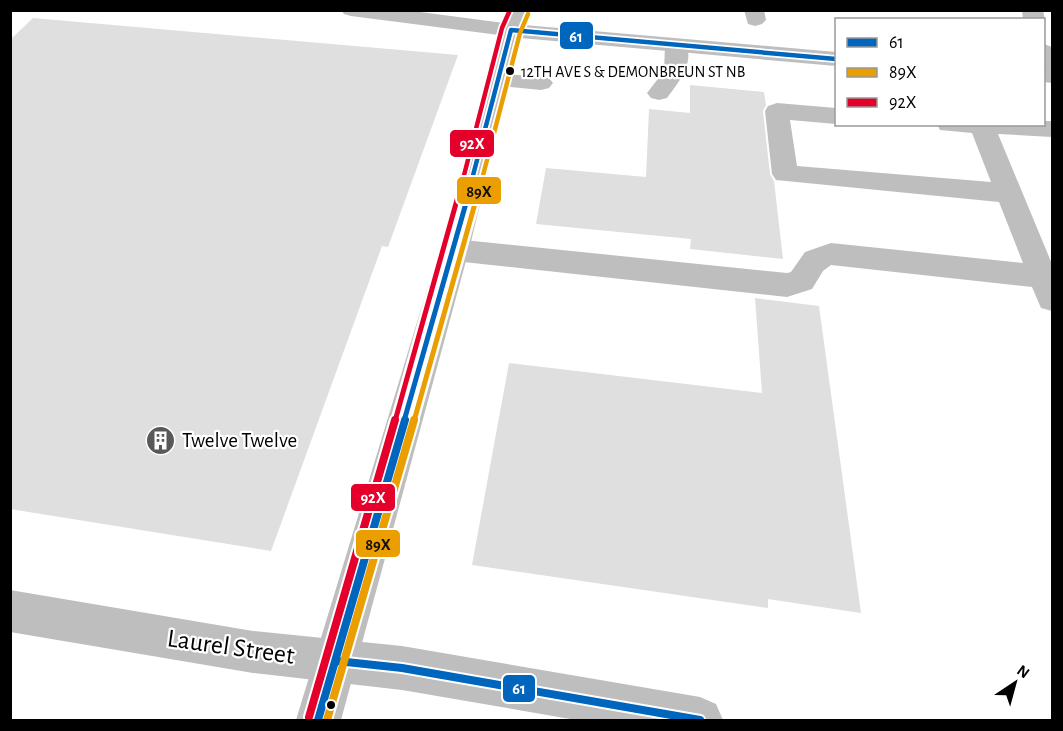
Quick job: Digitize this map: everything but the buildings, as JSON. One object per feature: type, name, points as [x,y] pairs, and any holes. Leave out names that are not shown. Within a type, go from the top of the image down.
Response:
[{"type":"main road","points":[[351,10],[515,20],[676,46],[835,59]]},
{"type":"main road","points":[[1048,10],[1053,11]]},
{"type":"main road","points":[[318,720],[454,250],[515,20]]},
{"type":"main road","points":[[659,93],[675,70],[676,46]]},
{"type":"main road","points":[[1045,53],[1053,68]]},
{"type":"main road","points":[[498,80],[541,83]]},
{"type":"main road","points":[[835,116],[777,111],[785,174],[1009,193]]},
{"type":"main road","points":[[982,126],[1009,193],[1045,300]]},
{"type":"main road","points":[[1000,126],[1053,129]]},
{"type":"main road","points":[[454,250],[787,285],[801,281],[812,261],[821,255],[831,254],[1045,300]]},
{"type":"main road","name":"Laurel Street","points":[[10,611],[253,652],[402,668],[700,720]]},
{"type":"transit line","name":"92X","points":[[309,717],[445,248],[502,28],[510,10]]},
{"type":"transit line","name":"89X","points":[[327,720],[463,253],[520,33],[528,14]]},
{"type":"transit line","name":"61","points":[[318,720],[454,250],[511,30],[835,59]]},
{"type":"transit line","name":"61","points":[[337,661],[402,668],[700,720]]},
{"type":"place","name":"12TH AVE S & DEMONBREUN ST NB","points":[[510,71]]},
{"type":"place","name":"Twelve Twelve","points":[[161,440]]}]
